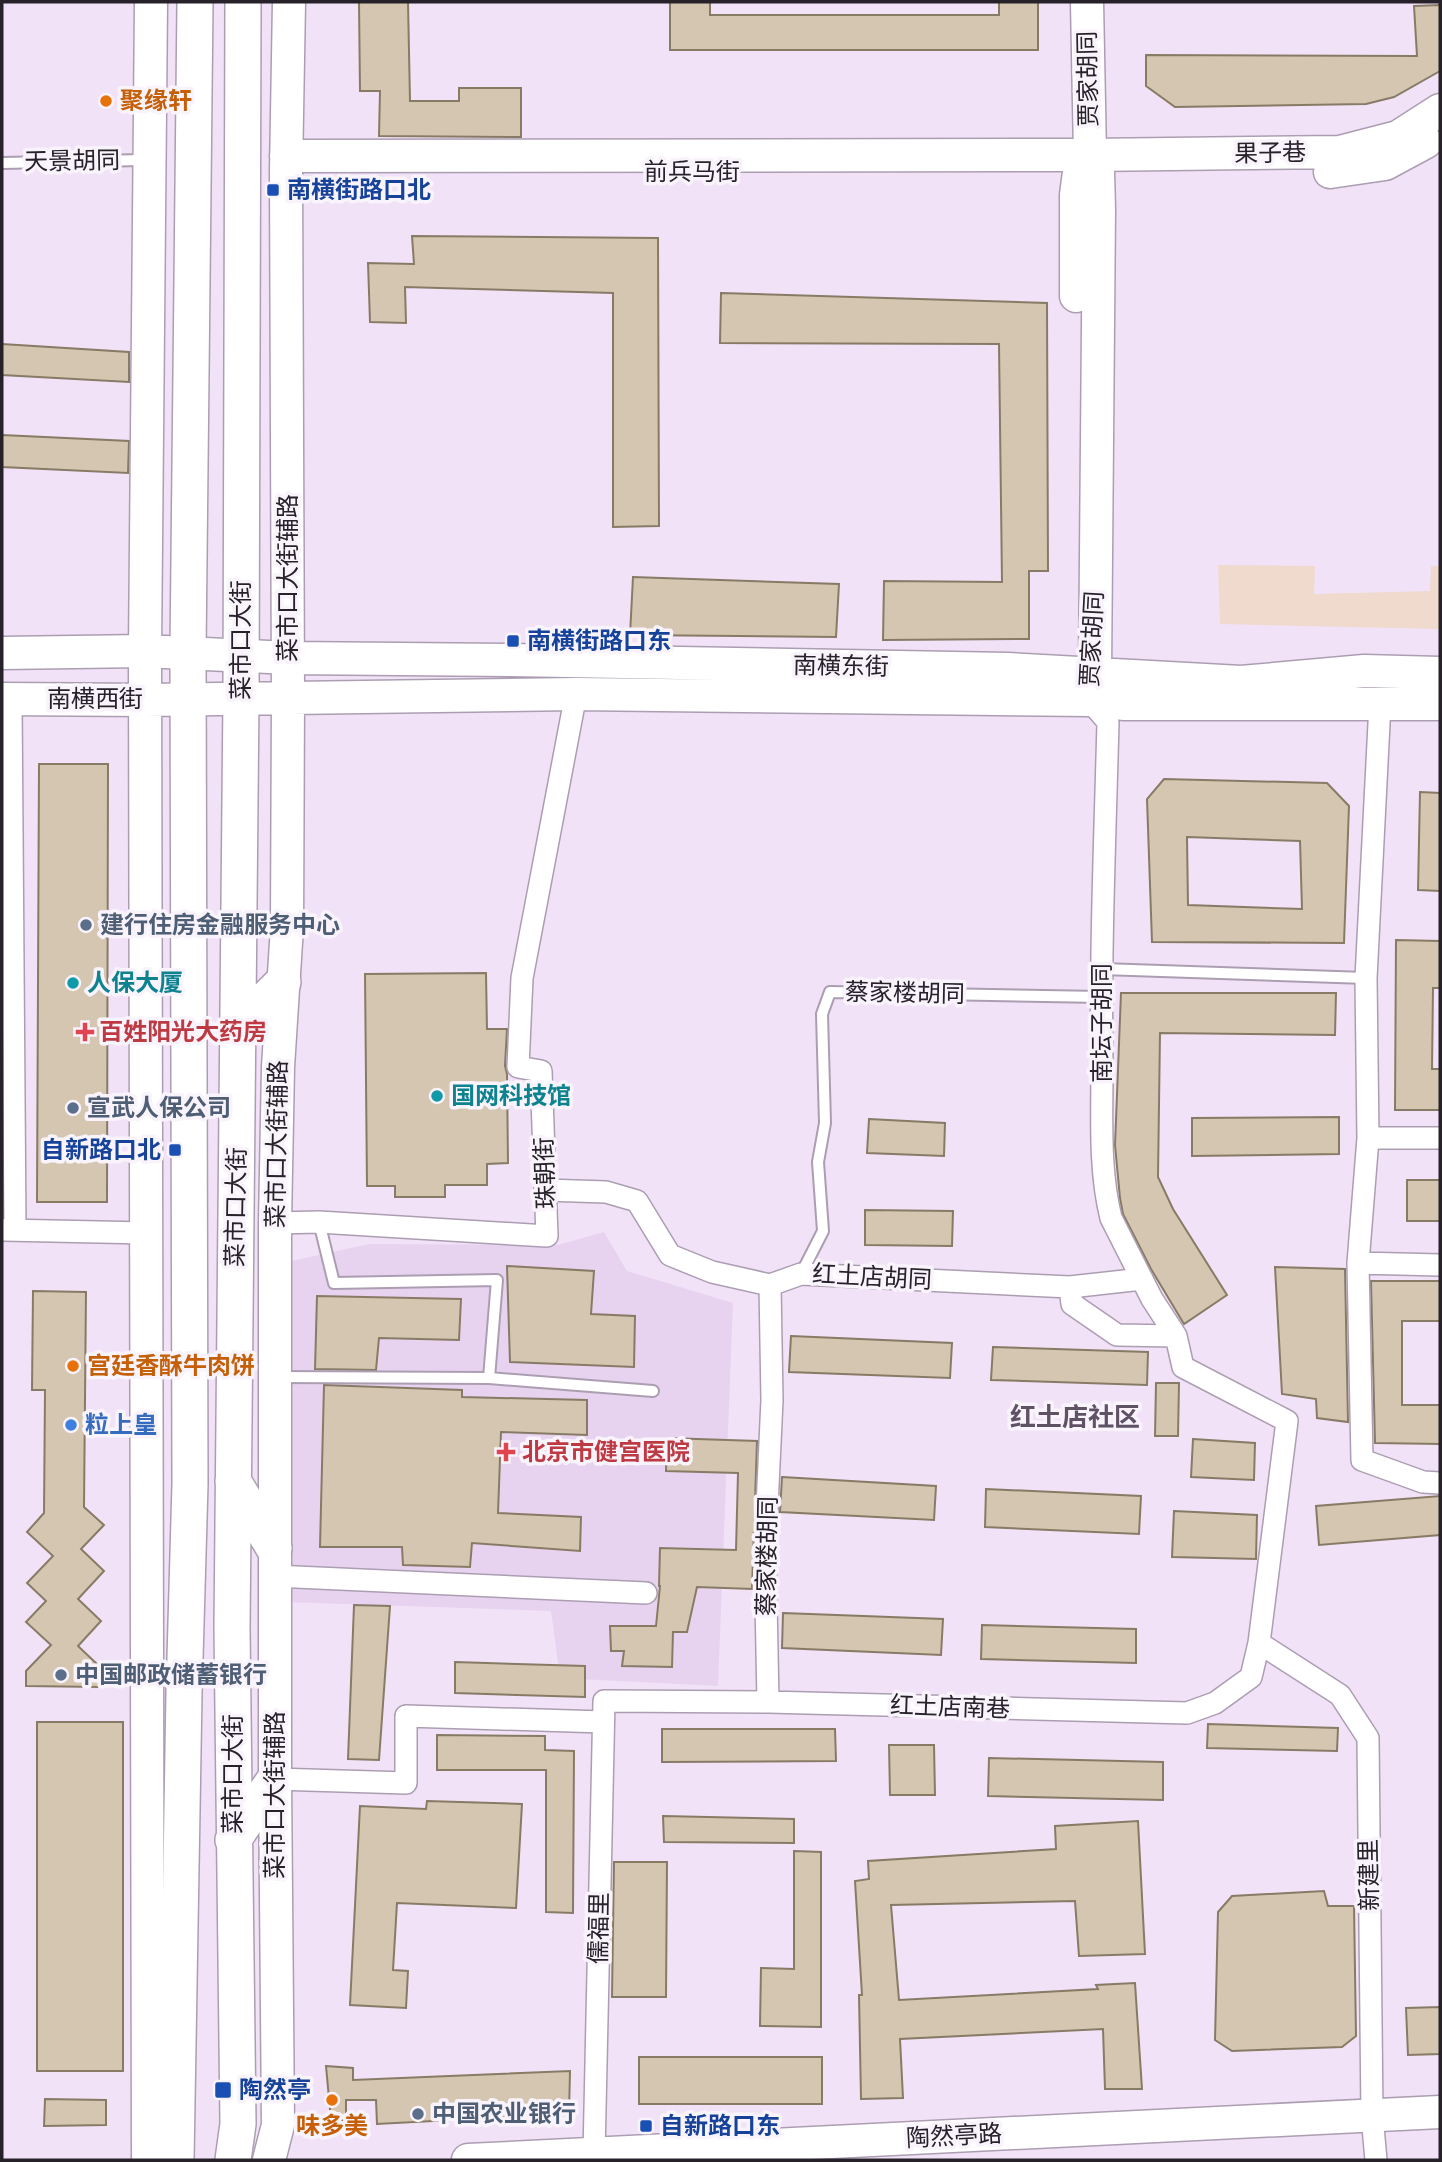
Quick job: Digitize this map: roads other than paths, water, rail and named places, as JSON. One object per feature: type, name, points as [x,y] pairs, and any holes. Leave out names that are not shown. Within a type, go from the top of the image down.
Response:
[{"type":"main road","name":"菜市口大街","points":[[176,2160],[190,1484],[188,652],[195,2]]},
{"type":"main road","name":"菜市口大街","points":[[233,2160],[238,2124],[233,1840],[233,1482],[241,697],[243,2]]},
{"type":"main road","points":[[238,1027],[283,982]]},
{"type":"main road","points":[[233,1482],[274,1563]]},
{"type":"main road","points":[[233,1840],[275,1779]]},
{"type":"street","points":[[148,2160],[145,651],[151,2]]},
{"type":"street","name":"菜市口大街辅路","points":[[269,2160],[278,2125],[274,1563],[275,1223],[278,1066],[287,928],[286,164],[289,2]]},
{"type":"street","name":"贾家胡同","points":[[1086,682],[1089,166],[1087,2]]},
{"type":"street","name":"果子巷","points":[[1089,166],[1340,152],[1398,137],[1440,110]]},
{"type":"street","name":"果子巷","points":[[1089,166],[1279,174],[1343,172],[1385,164],[1425,144],[1440,133]]},
{"type":"street","name":"前兵马街","points":[[286,164],[1089,166]]},
{"type":"street","name":"南横西街","points":[[2,653],[145,651],[240,656]]},
{"type":"street","name":"南横东街","points":[[240,656],[525,660],[1086,682],[1125,704],[1440,704]]},
{"type":"street","name":"南横东街","points":[[241,697],[576,694],[1086,682],[1241,682],[1364,671],[1440,673]]},
{"type":"street","name":"南坛子胡同","points":[[1086,682],[1108,722],[1101,997],[1102,1141],[1108,1205],[1111,1218],[1152,1299],[1176,1336]]},
{"type":"street","name":"珠朝街","points":[[275,1223],[319,1222],[547,1236],[541,1071],[518,1067],[522,978],[576,694]]},
{"type":"street","name":"南横西街","points":[[6,699],[146,700],[241,697]]},
{"type":"street","points":[[6,699],[8,1230],[146,1233]]},
{"type":"street","points":[[1380,704],[1366,978],[1368,1138],[1358,1263],[1362,1460],[1432,1483]]},
{"type":"street","points":[[1368,1138],[1440,1138]]},
{"type":"street","points":[[545,1191],[606,1192],[637,1201],[670,1255],[712,1272],[770,1285]]},
{"type":"street","points":[[1358,1263],[1440,1265]]},
{"type":"street","name":"红土店胡同","points":[[770,1285],[801,1273],[1070,1287],[1142,1279]]},
{"type":"street","name":"蔡家楼胡同","points":[[768,1702],[765,1550],[772,1400],[770,1285]]},
{"type":"street","points":[[1070,1287],[1072,1304],[1117,1335],[1176,1336],[1183,1367],[1287,1421],[1259,1643]]},
{"type":"street","points":[[274,1563],[646,1593]]},
{"type":"street","name":"红土店南巷","points":[[275,1779],[407,1783],[406,1716],[603,1712],[768,1702],[1187,1713],[1215,1703],[1251,1676],[1259,1643]]},
{"type":"street","name":"新建里","points":[[1259,1643],[1340,1695],[1368,1738],[1372,2116],[1376,2160]]},
{"type":"street","name":"儒福里","points":[[594,2154],[603,1712]]},
{"type":"street","name":"陶然亭路","points":[[468,2160],[594,2154],[836,2151],[1440,2112]]},
{"type":"lane","name":"天景胡同","points":[[2,163],[142,160]]},
{"type":"lane","points":[[1102,969],[1366,978]]},
{"type":"lane","name":"蔡家楼胡同","points":[[801,1273],[823,1231],[818,1162],[825,1124],[822,1014],[830,992],[1101,997]]},
{"type":"lane","points":[[319,1222],[334,1283],[497,1280],[489,1378]]},
{"type":"lane","points":[[275,1377],[489,1378],[653,1391]]},
{"type":"place","name":"聚缘轩","points":[[106,101]]},
{"type":"place","name":"南横街路口北","points":[[273,190]]},
{"type":"place","name":"南横街路口东","points":[[513,641]]},
{"type":"place","name":"建行住房金融服务中心","points":[[86,925]]},
{"type":"place","name":"人保大厦","points":[[73,983]]},
{"type":"place","name":"百姓阳光大药房","points":[[85,1032]]},
{"type":"place","name":"国网科技馆","points":[[437,1096]]},
{"type":"place","name":"宣武人保公司","points":[[73,1108]]},
{"type":"place","name":"自新路口北","points":[[175,1150]]},
{"type":"place","name":"宫廷香酥牛肉饼","points":[[73,1366]]},
{"type":"place","name":"粒上皇","points":[[71,1425]]},
{"type":"place","name":"北京市健宫医院","points":[[506,1452]]},
{"type":"place","name":"中国邮政储蓄银行","points":[[61,1675]]},
{"type":"place","name":"陶然亭","points":[[223,2090]]},
{"type":"place","name":"味多美","points":[[332,2100]]},
{"type":"place","name":"中国农业银行","points":[[418,2114]]},
{"type":"place","name":"自新路口东","points":[[646,2126]]},
{"type":"district","name":"红土店社区","points":[[1075,1417]]}]
